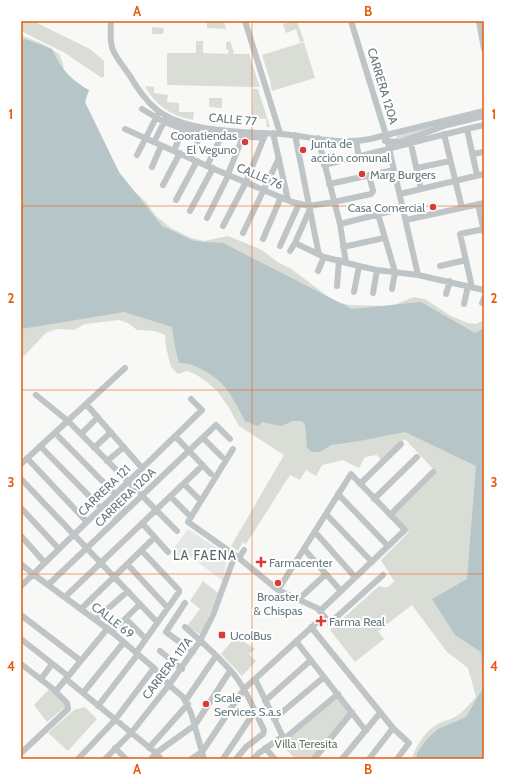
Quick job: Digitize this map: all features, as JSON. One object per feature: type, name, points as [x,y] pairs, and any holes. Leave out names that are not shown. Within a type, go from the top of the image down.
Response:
[{"type":"street","points":[[111,21],[110,41],[113,54],[158,115]]},
{"type":"street","points":[[246,21],[277,133],[284,198],[263,238]]},
{"type":"street","name":"CARRERA 120A","points":[[351,21],[387,138],[418,275]]},
{"type":"street","points":[[479,21],[484,49]]},
{"type":"street","points":[[142,109],[158,115],[183,129],[202,132],[223,132],[210,167],[190,211]]},
{"type":"street","name":"CALLE 77","points":[[166,119],[223,132],[265,136],[277,133],[344,142],[387,138],[484,111]]},
{"type":"street","points":[[137,155],[158,115]]},
{"type":"street","name":"CALLE 77","points":[[387,138],[400,142],[418,139],[447,125],[484,116]]},
{"type":"street","points":[[154,142],[166,119]]},
{"type":"street","points":[[447,125],[446,133],[450,161],[462,208]]},
{"type":"street","points":[[324,165],[411,144],[418,139],[484,125]]},
{"type":"street","name":"CALLE 76","points":[[124,129],[210,167],[284,198],[310,207],[371,194],[373,191],[369,175]]},
{"type":"street","points":[[163,185],[177,152],[183,129]]},
{"type":"street","points":[[467,129],[477,175]]},
{"type":"street","points":[[190,158],[202,132]]},
{"type":"street","points":[[207,218],[228,174],[244,134]]},
{"type":"street","points":[[295,135],[322,256],[318,272]]},
{"type":"street","points":[[223,226],[246,182],[265,136]]},
{"type":"street","points":[[318,138],[340,224],[346,262]]},
{"type":"street","points":[[356,141],[359,157]]},
{"type":"street","points":[[411,144],[421,189]]},
{"type":"street","points":[[152,167],[161,146]]},
{"type":"street","points":[[472,154],[484,152]]},
{"type":"street","points":[[242,233],[279,158]]},
{"type":"street","points":[[176,200],[197,161]]},
{"type":"street","points":[[417,168],[450,161]]},
{"type":"street","points":[[329,184],[394,170]]},
{"type":"street","points":[[400,194],[484,174]]},
{"type":"street","points":[[406,220],[481,203],[484,230],[460,234],[470,286],[464,304]]},
{"type":"street","points":[[280,246],[299,204]]},
{"type":"street","points":[[290,251],[295,243],[310,207]]},
{"type":"street","points":[[340,224],[403,208]]},
{"type":"street","points":[[378,214],[395,272],[392,289]]},
{"type":"street","points":[[344,247],[384,238]]},
{"type":"street","points":[[295,243],[322,256],[359,266],[377,270],[418,275],[484,290]]},
{"type":"street","points":[[337,286],[339,260]]},
{"type":"street","points":[[440,266],[466,260]]},
{"type":"street","points":[[354,292],[359,266]]},
{"type":"street","points":[[373,293],[377,270]]},
{"type":"street","points":[[446,294],[450,282]]},
{"type":"street","points":[[21,464],[125,368]]},
{"type":"street","points":[[36,395],[68,421],[177,532]]},
{"type":"street","name":"CARRERA 121","points":[[21,586],[202,410],[191,399]]},
{"type":"street","points":[[86,404],[142,468]]},
{"type":"street","points":[[81,434],[98,417]]},
{"type":"street","name":"CARRERA 120A","points":[[48,585],[216,425],[230,439]]},
{"type":"street","points":[[94,448],[111,432]]},
{"type":"street","points":[[55,433],[115,494]]},
{"type":"street","points":[[175,436],[211,474]]},
{"type":"street","points":[[203,438],[222,457]]},
{"type":"street","points":[[360,484],[401,444]]},
{"type":"street","points":[[40,446],[101,508]]},
{"type":"street","points":[[108,461],[124,447]]},
{"type":"street","points":[[189,520],[233,448]]},
{"type":"street","points":[[374,499],[417,457]]},
{"type":"street","points":[[27,458],[87,522]]},
{"type":"street","points":[[65,597],[203,465]]},
{"type":"street","points":[[390,515],[434,472]]},
{"type":"street","points":[[191,759],[202,752],[244,689],[311,627],[341,591],[404,530],[351,474],[278,590]]},
{"type":"street","points":[[21,479],[157,622]]},
{"type":"street","points":[[184,484],[201,501]]},
{"type":"street","points":[[338,494],[388,546]]},
{"type":"street","points":[[170,496],[189,520],[237,556],[278,590],[299,599],[322,613],[330,623],[383,575]]},
{"type":"street","points":[[21,508],[60,549]]},
{"type":"street","points":[[326,514],[372,562]]},
{"type":"street","points":[[142,523],[168,552]]},
{"type":"street","points":[[315,532],[355,577]]},
{"type":"street","points":[[21,536],[45,563]]},
{"type":"street","points":[[81,609],[155,537]]},
{"type":"street","points":[[304,549],[341,591]]},
{"type":"street","name":"CARRERA 117A","points":[[105,759],[130,733],[182,669],[200,641],[237,556],[244,550]]},
{"type":"street","points":[[98,706],[178,594],[179,590],[142,551]]},
{"type":"street","name":"CALLE 69","points":[[21,564],[110,630],[154,668],[187,702]]},
{"type":"street","points":[[127,564],[168,608]]},
{"type":"street","points":[[299,599],[326,574]]},
{"type":"street","points":[[96,619],[128,591]]},
{"type":"street","points":[[185,603],[166,632],[193,652]]},
{"type":"street","points":[[56,691],[110,630],[126,619],[140,604]]},
{"type":"street","points":[[21,615],[81,661]]},
{"type":"street","points":[[126,619],[146,639]]},
{"type":"street","points":[[185,626],[216,656],[244,689],[264,732],[246,747],[236,759]]},
{"type":"street","points":[[311,627],[380,713],[409,743],[397,759]]},
{"type":"street","points":[[21,639],[52,664],[83,694],[156,753],[161,759]]},
{"type":"street","points":[[296,641],[366,730]]},
{"type":"street","points":[[83,694],[124,642]]},
{"type":"street","points":[[160,651],[182,669]]},
{"type":"street","points":[[149,748],[187,702],[216,656]]},
{"type":"street","points":[[266,701],[311,660]]},
{"type":"street","points":[[41,679],[52,664]]},
{"type":"street","points":[[21,753],[68,709],[67,703],[56,691],[22,667]]},
{"type":"street","points":[[78,759],[115,720],[154,668]]},
{"type":"street","points":[[151,759],[156,753],[195,726],[230,671]]},
{"type":"street","points":[[274,719],[324,677]]},
{"type":"street","points":[[255,679],[284,737]]},
{"type":"street","points":[[253,759],[265,748],[284,737],[338,694]]},
{"type":"street","points":[[187,702],[204,759]]},
{"type":"street","points":[[223,759],[255,711]]},
{"type":"street","points":[[314,759],[352,712]]},
{"type":"street","points":[[342,759],[380,713]]},
{"type":"street","points":[[369,759],[393,728]]},
{"type":"street","points":[[115,748],[126,759]]},
{"type":"street","points":[[265,748],[275,759]]},
{"type":"shaded area","points":[[25,39],[52,49],[67,73],[76,82],[89,90],[85,102],[119,172],[162,226],[194,241],[223,243],[352,309],[421,302],[475,333],[484,328],[484,759],[417,759],[417,753],[427,739],[438,729],[466,717],[483,688],[481,652],[455,635],[432,599],[467,579],[476,466],[405,432],[331,445],[320,452],[312,452],[307,448],[305,425],[302,421],[293,421],[281,426],[262,422],[258,426],[245,421],[228,390],[217,379],[195,366],[179,363],[172,327],[124,312],[21,329],[21,40]]},
{"type":"shaded area","points":[[188,529],[227,555],[223,581],[183,551],[177,558],[171,552]]},
{"type":"green space","points":[[21,21],[33,21],[90,49],[104,61],[104,76],[102,78],[65,53],[21,31]]},
{"type":"green space","points":[[207,21],[224,21],[226,29],[207,28]]},
{"type":"green space","points":[[297,21],[304,41],[300,42],[296,29],[286,33],[283,24]]},
{"type":"green space","points":[[152,27],[164,28],[163,34],[152,34]]},
{"type":"green space","points":[[21,35],[45,45],[59,54],[63,64],[65,80],[51,107],[146,202],[156,216],[171,228],[191,238],[204,241],[228,236],[262,250],[279,263],[290,268],[334,301],[350,305],[391,306],[414,297],[425,299],[451,316],[468,323],[476,324],[484,320],[484,759],[412,759],[418,744],[429,730],[458,715],[476,697],[468,668],[447,652],[412,605],[378,631],[384,639],[355,662],[330,630],[379,586],[388,587],[394,581],[381,560],[409,532],[393,515],[436,472],[405,439],[381,460],[377,455],[365,457],[359,468],[343,460],[322,465],[316,476],[306,470],[300,480],[290,475],[246,544],[243,542],[238,551],[231,546],[284,455],[239,426],[218,392],[208,383],[197,375],[187,371],[178,374],[171,367],[166,347],[165,335],[155,331],[137,330],[128,323],[119,320],[85,324],[74,330],[57,329],[46,333],[21,359]]},
{"type":"green space","points":[[196,41],[203,41],[203,53],[228,54],[229,50],[226,49],[226,42],[230,41],[233,54],[249,54],[260,87],[167,85],[167,53],[196,53]]},
{"type":"green space","points":[[304,42],[315,78],[272,91],[262,55]]},
{"type":"green space","points":[[145,86],[154,87],[154,93],[168,95],[167,102],[179,103],[179,112],[194,112],[193,120],[178,116],[164,109],[149,93]]},
{"type":"green space","points":[[253,89],[258,89],[270,127],[267,127],[266,119],[252,118]]},
{"type":"green space","points":[[209,98],[222,98],[222,108],[209,107]]},
{"type":"green space","points":[[456,120],[405,139],[396,140],[399,134]]},
{"type":"green space","points":[[115,494],[129,508],[115,522],[101,508]]},
{"type":"green space","points":[[203,581],[218,593],[201,635],[187,626],[200,609],[190,601]]},
{"type":"green space","points":[[236,636],[255,649],[249,654],[256,661],[242,676],[221,654]]},
{"type":"green space","points":[[50,688],[66,706],[47,722],[34,705]]},
{"type":"green space","name":"Villa Teresita","points":[[338,698],[350,713],[313,759],[295,759],[281,744]]},
{"type":"green space","points":[[85,707],[97,719],[68,751],[48,733],[74,710]]},
{"type":"place","name":"Cooratiendas El Veguno","points":[[245,142]]},
{"type":"place","name":"Junta de acción comunal","points":[[303,150]]},
{"type":"place","name":"Marg Burgers","points":[[362,174]]},
{"type":"place","name":"Casa Comercial","points":[[433,207]]},
{"type":"place","name":"Farmacenter","points":[[261,562]]},
{"type":"place","name":"Broaster & Chispas","points":[[278,583]]},
{"type":"place","name":"Farma Real","points":[[321,621]]},
{"type":"place","name":"UcolBus","points":[[222,635]]},
{"type":"place","name":"Scale Services S.a.s","points":[[206,704]]},
{"type":"district","name":"LA FAENA","points":[[205,555]]}]
